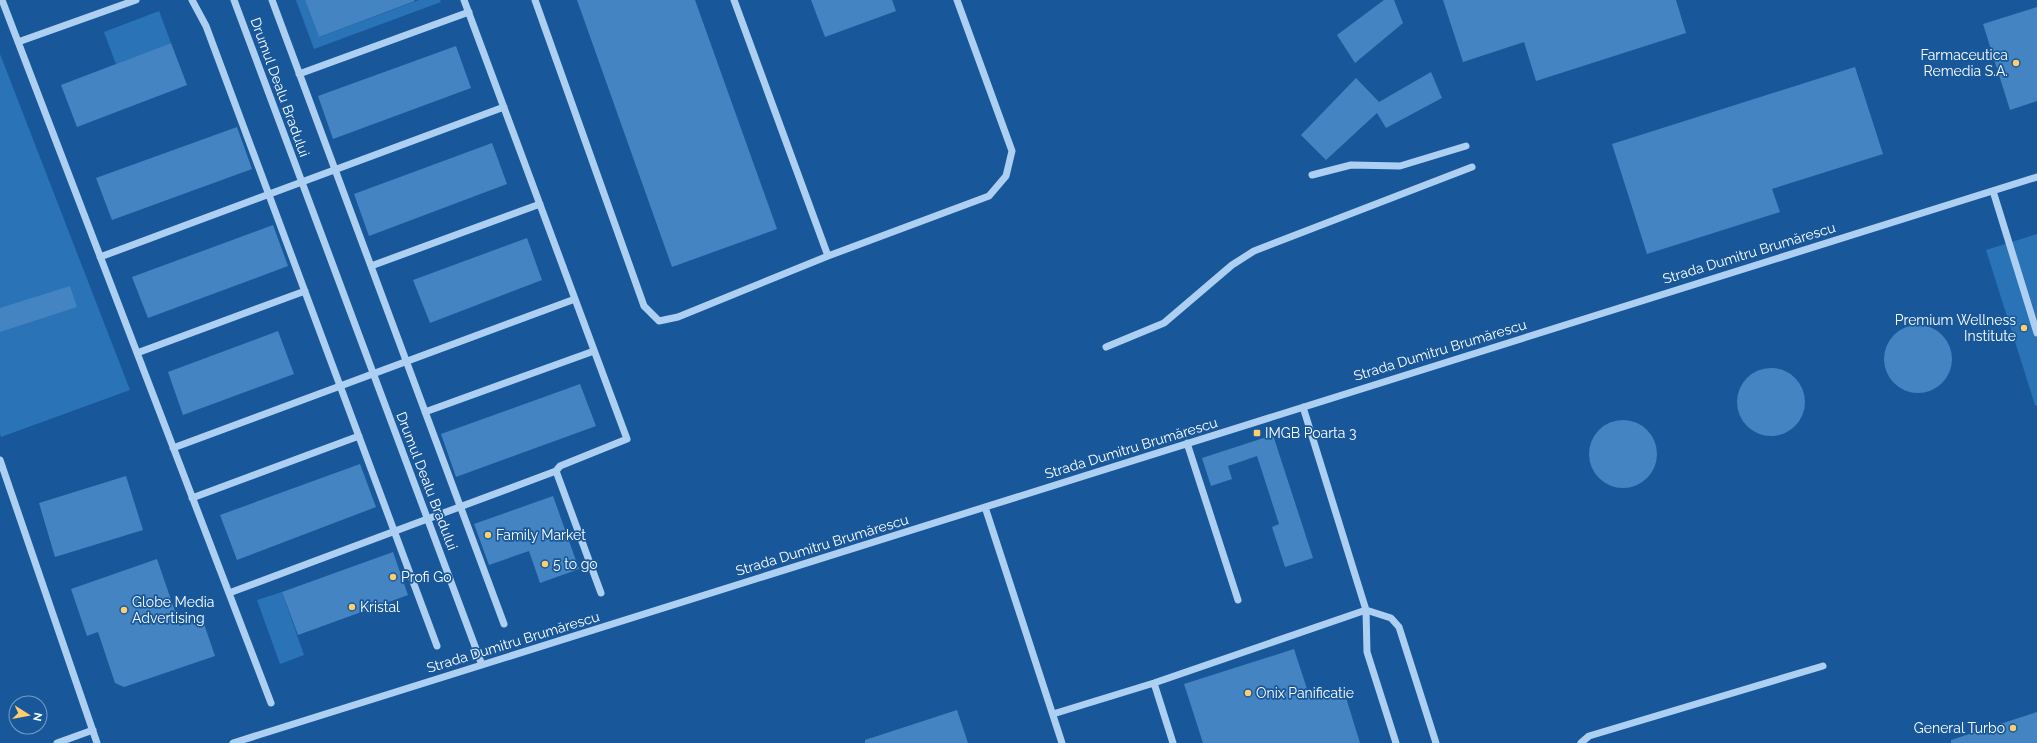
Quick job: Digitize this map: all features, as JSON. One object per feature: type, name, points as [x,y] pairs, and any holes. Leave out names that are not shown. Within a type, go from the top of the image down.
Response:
[{"type":"street","points":[[2,0],[271,703]]},
{"type":"street","points":[[18,42],[136,0]]},
{"type":"street","points":[[192,0],[206,26],[270,194],[437,646]]},
{"type":"street","name":"Drumul Dealu Bradului","points":[[234,0],[482,665]]},
{"type":"street","name":"Drumul Dealu Bradului","points":[[272,0],[504,624]]},
{"type":"street","points":[[229,593],[556,471],[560,466],[627,439],[464,0]]},
{"type":"street","points":[[535,0],[644,306],[659,320],[678,317],[828,256],[989,196],[1006,176],[1012,150],[957,0]]},
{"type":"street","points":[[734,0],[828,256]]},
{"type":"street","name":"Drumul Dealu Bradului","points":[[299,74],[469,12]]},
{"type":"street","points":[[100,257],[504,107]]},
{"type":"street","points":[[1312,175],[1351,165],[1400,166],[1466,146]]},
{"type":"street","points":[[1106,347],[1164,323],[1232,265],[1254,252],[1472,167]]},
{"type":"street","name":"Strada Dumitru Brumărescu","points":[[233,743],[2037,177]]},
{"type":"street","points":[[1993,191],[2037,333]]},
{"type":"street","points":[[371,266],[540,204]]},
{"type":"street","points":[[137,353],[305,290]]},
{"type":"street","points":[[173,448],[575,299]]},
{"type":"street","points":[[425,412],[594,351]]},
{"type":"street","points":[[1303,407],[1366,610],[1367,652],[1396,743]]},
{"type":"street","points":[[192,498],[359,436]]},
{"type":"street","points":[[1187,443],[1238,600]]},
{"type":"street","points":[[0,460],[97,743]]},
{"type":"street","points":[[556,471],[601,593]]},
{"type":"street","points":[[985,507],[1062,743]]},
{"type":"street","points":[[1053,714],[1154,683],[1366,610],[1391,618],[1399,627],[1436,743]]},
{"type":"street","points":[[1581,743],[1589,736],[1823,666]]},
{"type":"street","points":[[1154,683],[1173,743]]},
{"type":"street","points":[[57,743],[93,730]]},
{"type":"shaded area","points":[[296,0],[305,0],[319,37],[419,0],[440,0],[441,2],[314,49]]},
{"type":"shaded area","points":[[159,11],[171,43],[116,64],[104,32]]},
{"type":"shaded area","points":[[0,54],[130,390],[1,437],[0,434]]},
{"type":"shaded area","name":"Premium Wellness Institute","points":[[2037,234],[2037,406],[2035,405],[1986,250]]},
{"type":"shaded area","points":[[282,592],[304,655],[280,664],[257,600]]},
{"type":"building","points":[[305,0],[414,0],[415,1],[319,37]]},
{"type":"building","points":[[577,0],[695,0],[777,229],[672,267]]},
{"type":"building","points":[[811,0],[892,0],[896,11],[825,37]]},
{"type":"building","points":[[1384,0],[1394,0],[1403,23],[1355,63],[1337,35]]},
{"type":"building","points":[[1443,0],[1676,0],[1686,33],[1536,81],[1524,42],[1463,62]]},
{"type":"building","name":"Farmaceutica Remedia S.A.","points":[[2037,7],[2037,101],[2010,110],[1983,24]]},
{"type":"building","points":[[171,43],[187,85],[77,127],[61,85]]},
{"type":"building","points":[[456,46],[471,88],[333,139],[318,96]]},
{"type":"building","points":[[1855,67],[1883,154],[1772,189],[1780,212],[1647,254],[1612,144]]},
{"type":"building","points":[[1431,72],[1442,98],[1386,128],[1377,113],[1326,160],[1301,135],[1356,78],[1379,102]]},
{"type":"building","points":[[237,127],[252,169],[112,220],[96,178]]},
{"type":"building","points":[[492,143],[507,184],[369,236],[354,194]]},
{"type":"building","points":[[273,225],[288,266],[148,318],[132,277]]},
{"type":"building","points":[[527,238],[542,280],[430,323],[413,280]]},
{"type":"building","points":[[70,286],[77,307],[0,332],[0,308]]},
{"type":"building","points":[[1918,325],[1931,328],[1942,335],[1949,346],[1952,359],[1949,372],[1942,383],[1931,390],[1918,393],[1905,390],[1894,383],[1887,372],[1884,359],[1887,346],[1894,335],[1905,328]]},
{"type":"building","points":[[278,331],[294,374],[183,415],[168,372]]},
{"type":"building","points":[[1771,368],[1784,371],[1795,378],[1802,389],[1805,402],[1802,415],[1795,426],[1784,433],[1771,436],[1758,433],[1747,426],[1740,415],[1737,402],[1740,389],[1747,378],[1758,371]]},
{"type":"building","points":[[580,384],[596,426],[456,477],[441,434]]},
{"type":"building","points":[[1623,420],[1636,423],[1647,430],[1654,441],[1657,454],[1654,467],[1647,478],[1636,485],[1623,488],[1610,485],[1599,478],[1592,467],[1589,454],[1592,441],[1599,430],[1610,423]]},
{"type":"building","points":[[1273,435],[1313,558],[1285,567],[1272,527],[1279,524],[1257,456],[1228,466],[1232,479],[1211,486],[1202,458]]},
{"type":"building","points":[[360,464],[376,507],[237,560],[220,515]]},
{"type":"building","points":[[126,476],[143,530],[55,557],[39,503]]},
{"type":"building","points":[[553,496],[579,569],[540,583],[529,551],[489,565],[474,524]]},
{"type":"building","points":[[393,552],[408,595],[298,635],[282,592]]},
{"type":"building","points":[[157,559],[180,626],[202,618],[215,656],[124,687],[115,683],[98,632],[87,636],[71,589]]},
{"type":"building","name":"Onix Panificatie","points":[[1294,649],[1310,698],[1343,688],[1360,743],[1203,743],[1184,684]]},
{"type":"building","points":[[957,710],[968,743],[865,743],[865,740]]},
{"type":"building","name":"General Turbo","points":[[2037,712],[2037,743],[1951,743],[1951,740]]},
{"type":"place","name":"Farmaceutica Remedia S.A.","points":[[2016,63]]},
{"type":"place","name":"Premium Wellness Institute","points":[[2024,328]]},
{"type":"place","name":"IMGB Poarta 3","points":[[1257,433]]},
{"type":"place","name":"Family Market","points":[[488,535]]},
{"type":"place","name":"5 to go","points":[[545,564]]},
{"type":"place","name":"Profi Go","points":[[393,577]]},
{"type":"place","name":"Kristal","points":[[352,607]]},
{"type":"place","name":"Globe Media Advertising","points":[[124,610]]},
{"type":"place","name":"Onix Panificatie","points":[[1248,693]]},
{"type":"place","name":"General Turbo","points":[[2013,728]]}]
